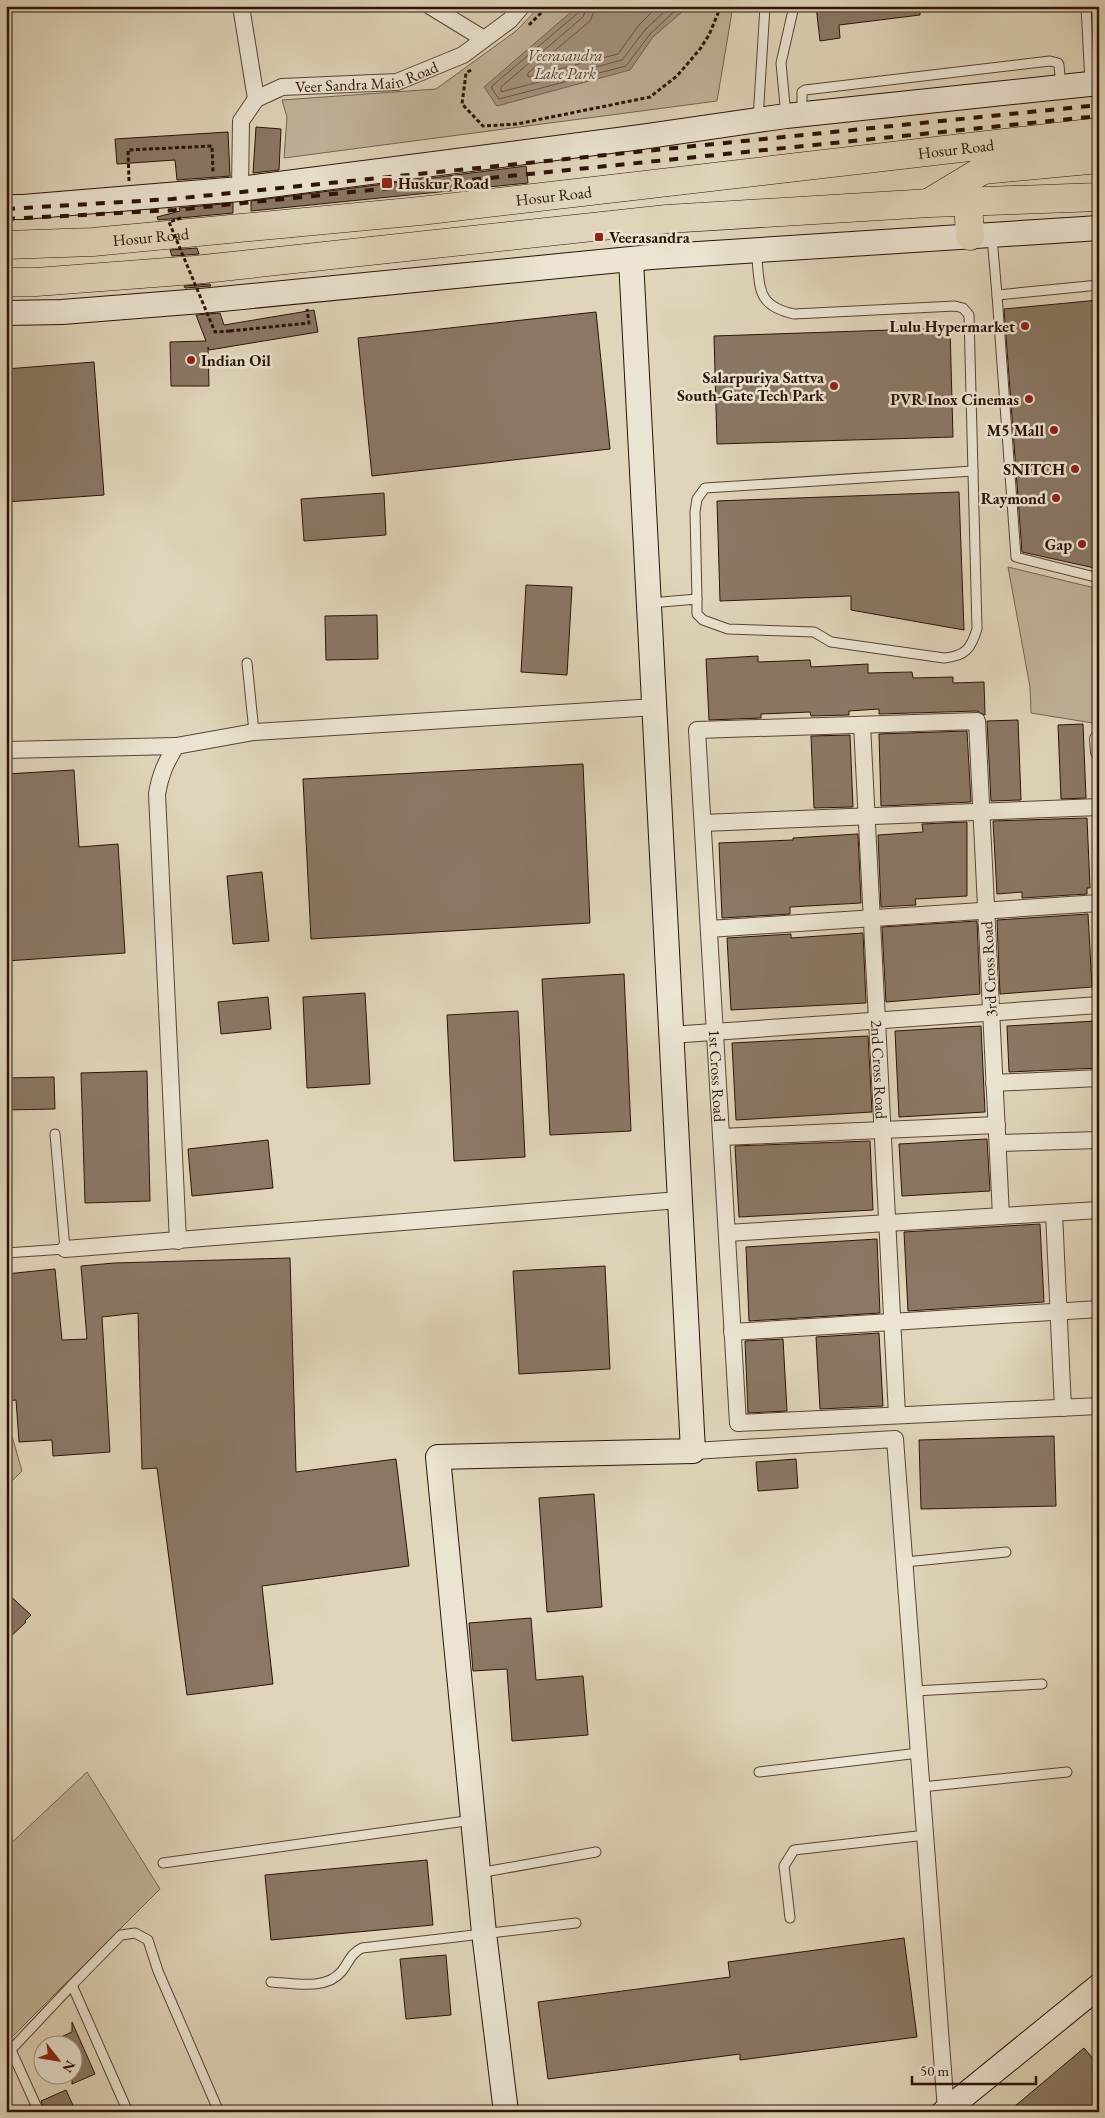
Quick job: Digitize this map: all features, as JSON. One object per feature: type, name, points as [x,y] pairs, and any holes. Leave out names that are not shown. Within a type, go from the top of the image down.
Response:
[{"type":"highway","name":"Hosur Road","points":[[6,245],[93,242],[420,211],[1099,132]]},
{"type":"highway","points":[[930,203],[983,170],[1099,159]]},
{"type":"highway","points":[[624,187],[627,222]]},
{"type":"highway","points":[[6,282],[36,282],[194,270],[627,222],[930,203],[1099,197]]},
{"type":"highway","points":[[968,202],[981,235]]},
{"type":"street","points":[[240,189],[241,121],[256,99],[241,6]]},
{"type":"street","points":[[430,6],[484,39]]},
{"type":"street","name":"Veer Sandra Main Road","points":[[256,99],[282,87],[397,82],[463,55],[510,20],[522,6]]},
{"type":"street","points":[[6,207],[23,208],[240,189],[641,137],[758,119],[1094,84]]},
{"type":"street","points":[[6,312],[62,312],[201,301],[756,249],[1099,228]]},
{"type":"street","points":[[631,260],[693,1452]]},
{"type":"street","points":[[6,750],[176,746],[254,732],[655,707]]},
{"type":"street","name":"3rd Cross Road","points":[[862,725],[977,721],[1001,1216]]},
{"type":"street","name":"1st Cross Road","points":[[862,725],[697,730],[738,1423],[898,1416]]},
{"type":"street","name":"2nd Cross Road","points":[[862,725],[898,1416]]},
{"type":"street","points":[[1098,739],[1099,752]]},
{"type":"street","points":[[176,746],[166,762],[159,779],[157,794],[178,1241]]},
{"type":"street","points":[[703,823],[1099,807]]},
{"type":"street","points":[[709,929],[1099,903]]},
{"type":"street","points":[[670,1035],[1099,1005]]},
{"type":"street","points":[[994,1083],[1099,1078]]},
{"type":"street","points":[[721,1137],[997,1125]]},
{"type":"street","points":[[998,1143],[1099,1140]]},
{"type":"street","points":[[65,1249],[679,1200]]},
{"type":"street","points":[[727,1233],[1099,1210]]},
{"type":"street","points":[[1054,1213],[1063,1408]]},
{"type":"street","points":[[732,1332],[1099,1309]]},
{"type":"street","points":[[898,1416],[1099,1406]]},
{"type":"street","points":[[506,2112],[484,1933],[438,1457],[693,1452],[896,1439],[945,2111]]},
{"type":"street","points":[[945,2111],[1099,1986]]},
{"type":"lane","points":[[758,119],[765,6]]},
{"type":"lane","points":[[794,6],[781,63],[794,115]]},
{"type":"lane","points":[[1086,6],[1094,84]]},
{"type":"lane","points":[[981,235],[997,295],[1016,556],[1099,578]]},
{"type":"lane","points":[[756,249],[761,293],[766,301],[781,311],[794,314],[955,306],[963,308],[969,315],[973,471],[977,629],[973,641],[965,652],[957,657],[944,658],[830,642],[814,632],[728,629],[703,620],[697,614],[695,512],[697,500],[705,488],[973,471]]},
{"type":"lane","points":[[997,295],[1099,286]]},
{"type":"lane","points":[[650,603],[697,599]]},
{"type":"lane","points":[[247,663],[254,732]]},
{"type":"lane","points":[[6,1253],[65,1249],[55,1134]]},
{"type":"lane","points":[[905,1562],[1006,1552]]},
{"type":"lane","points":[[914,1691],[1042,1684]]},
{"type":"lane","points":[[759,1772],[919,1753]]},
{"type":"lane","points":[[922,1787],[1068,1772]]},
{"type":"lane","points":[[163,1862],[473,1820]]},
{"type":"lane","points":[[790,1918],[784,1866],[794,1850],[926,1835]]},
{"type":"lane","points":[[478,1873],[596,1852]]},
{"type":"lane","points":[[271,1982],[312,1984],[334,1979],[354,1952],[362,1948],[576,1924]]},
{"type":"lane","points":[[39,2112],[9,2053],[121,1935],[135,1933],[148,1940],[158,1971],[219,2112]]},
{"type":"lane","points":[[72,1986],[128,2112]]},
{"type":"path","points":[[528,26],[548,6]]},
{"type":"path","points":[[474,68],[466,73],[462,104],[483,126],[517,124],[650,97],[678,76],[689,63],[709,35],[721,6]]},
{"type":"path","points":[[130,199],[128,150],[212,146],[213,178]]},
{"type":"path","points":[[180,218],[169,222],[215,332],[309,323]]},
{"type":"green space","name":"Veerasandra Lake Park","points":[[540,6],[733,6],[717,101],[284,158],[287,117],[282,100],[436,89],[516,31]]},
{"type":"green space","points":[[1008,567],[1099,589],[1099,724],[1031,713],[1030,687]]},
{"type":"green space","points":[[6,1415],[22,1471],[6,1487]]},
{"type":"green space","points":[[87,1772],[160,1889],[6,2043],[6,1848]]},
{"type":"water","points":[[578,6],[689,6],[653,37],[630,70],[497,106],[484,87]]},
{"type":"building","points":[[816,6],[920,6],[920,15],[839,25],[840,38],[820,41]]},
{"type":"building","points":[[256,127],[281,129],[279,170],[253,173]]},
{"type":"building","points":[[228,132],[230,176],[177,180],[175,160],[117,164],[115,139]]},
{"type":"building","points":[[526,166],[528,183],[251,211],[251,201]]},
{"type":"building","points":[[233,203],[233,213],[158,220],[157,217],[180,211],[179,208]]},
{"type":"building","points":[[197,248],[199,254],[172,256],[170,250]]},
{"type":"building","points":[[210,284],[211,286],[185,288],[184,286]]},
{"type":"building","name":"M5 Mall","points":[[1099,300],[1099,569],[1022,552],[1004,309]]},
{"type":"building","points":[[314,310],[318,332],[209,350],[208,347],[209,386],[171,386],[170,342],[206,341],[196,315],[220,313],[224,325]]},
{"type":"building","points":[[596,312],[610,449],[372,476],[358,338]]},
{"type":"building","name":"Salarpuriya Sattva South-Gate Tech Park","points":[[950,328],[953,437],[717,444],[714,336]]},
{"type":"building","points":[[94,362],[104,495],[6,502],[6,369]]},
{"type":"building","points":[[959,492],[964,630],[851,610],[851,596],[720,601],[717,501]]},
{"type":"building","points":[[384,493],[386,535],[304,541],[301,499]]},
{"type":"building","points":[[526,585],[572,587],[567,675],[521,672]]},
{"type":"building","points":[[377,615],[378,659],[326,660],[325,616]]},
{"type":"building","points":[[758,656],[758,662],[810,660],[811,667],[868,664],[868,673],[912,672],[913,678],[953,677],[953,683],[984,682],[985,715],[977,711],[879,714],[879,709],[849,711],[849,715],[811,716],[810,712],[761,714],[761,718],[709,720],[706,659]]},
{"type":"building","points":[[1018,720],[1021,800],[991,801],[987,721]]},
{"type":"building","points":[[1083,724],[1086,798],[1061,799],[1058,725]]},
{"type":"building","points":[[967,731],[971,802],[881,806],[879,734]]},
{"type":"building","points":[[850,735],[853,807],[814,808],[811,736]]},
{"type":"building","points":[[583,764],[590,923],[311,939],[303,779]]},
{"type":"building","points":[[74,770],[79,847],[118,844],[125,953],[6,961],[6,774]]},
{"type":"building","points":[[1087,818],[1090,888],[1087,888],[1087,894],[1022,898],[1022,892],[997,894],[993,821]]},
{"type":"building","points":[[967,822],[967,896],[915,899],[916,905],[881,907],[878,835],[923,832],[922,824]]},
{"type":"building","points":[[858,834],[861,903],[790,907],[790,914],[722,918],[719,843],[793,840],[793,838]]},
{"type":"building","points":[[262,872],[269,941],[233,944],[227,876]]},
{"type":"building","points":[[1088,914],[1092,987],[1000,994],[997,920]]},
{"type":"building","points":[[977,921],[980,994],[886,1002],[882,927]]},
{"type":"building","points":[[863,933],[866,1003],[731,1010],[727,938],[791,934],[791,938]]},
{"type":"building","points":[[624,974],[631,1131],[550,1135],[542,979]]},
{"type":"building","points":[[365,993],[370,1084],[307,1088],[303,997]]},
{"type":"building","points":[[268,997],[271,1029],[221,1034],[218,1002]]},
{"type":"building","points":[[518,1011],[525,1157],[454,1161],[447,1015]]},
{"type":"building","points":[[1096,1021],[1098,1068],[1009,1072],[1007,1026]]},
{"type":"building","points":[[981,1026],[985,1112],[899,1117],[895,1031]]},
{"type":"building","points":[[868,1036],[872,1112],[736,1120],[732,1043]]},
{"type":"building","points":[[147,1071],[150,1201],[85,1203],[81,1073]]},
{"type":"building","points":[[54,1077],[55,1109],[7,1110],[7,1078]]},
{"type":"building","points":[[987,1139],[990,1191],[902,1196],[899,1144]]},
{"type":"building","points":[[268,1140],[273,1188],[192,1196],[188,1149]]},
{"type":"building","points":[[870,1141],[873,1210],[739,1217],[735,1146]]},
{"type":"building","points":[[1040,1224],[1044,1302],[908,1311],[904,1232]]},
{"type":"building","points":[[877,1239],[880,1313],[749,1321],[746,1247]]},
{"type":"building","points":[[290,1258],[296,1472],[396,1459],[409,1566],[262,1586],[273,1684],[187,1695],[157,1468],[142,1469],[138,1313],[102,1317],[110,1452],[53,1456],[52,1440],[19,1442],[16,1400],[6,1401],[6,1274],[55,1269],[62,1340],[87,1339],[81,1266],[114,1263]]},
{"type":"building","points":[[605,1266],[610,1369],[519,1374],[513,1271]]},
{"type":"building","points":[[879,1333],[883,1406],[820,1409],[816,1337]]},
{"type":"building","points":[[783,1339],[787,1411],[748,1413],[745,1341]]},
{"type":"building","points":[[1054,1436],[1056,1506],[921,1509],[919,1440]]},
{"type":"building","points":[[796,1459],[798,1488],[758,1491],[756,1462]]},
{"type":"building","points":[[594,1494],[602,1607],[547,1612],[539,1498]]},
{"type":"building","points":[[6,1592],[31,1615],[6,1641]]},
{"type":"building","points":[[531,1618],[536,1680],[583,1676],[588,1735],[512,1741],[507,1669],[473,1671],[469,1623]]},
{"type":"building","points":[[427,1860],[433,1925],[271,1940],[265,1875]]},
{"type":"building","points":[[904,1938],[917,2037],[740,2060],[740,2054],[548,2079],[538,2002],[730,1977],[728,1962]]},
{"type":"building","points":[[446,1955],[451,2015],[406,2019],[400,1959]]},
{"type":"building","points":[[72,2022],[78,2036],[63,2036],[72,2032]]},
{"type":"building","points":[[82,2045],[95,2074],[82,2080]]},
{"type":"building","points":[[1084,2048],[1099,2066],[1099,2112],[1008,2112]]},
{"type":"building","points":[[66,2090],[76,2112],[45,2112],[41,2101]]},
{"type":"railway","points":[[6,209],[172,199],[1099,105]]},
{"type":"railway","points":[[6,219],[175,210],[1099,116]]},
{"type":"place","name":"Huskur Road","points":[[387,183]]},
{"type":"place","name":"Veerasandra","points":[[599,237]]},
{"type":"place","name":"Lulu Hypermarket","points":[[1025,326]]},
{"type":"place","name":"Indian Oil","points":[[191,360]]},
{"type":"place","name":"Salarpuriya Sattva South-Gate Tech Park","points":[[834,386]]},
{"type":"place","name":"PVR Inox Cinemas","points":[[1029,399]]},
{"type":"place","name":"M5 Mall","points":[[1054,430]]},
{"type":"place","name":"SNITCH","points":[[1075,469]]},
{"type":"place","name":"Raymond","points":[[1056,498]]},
{"type":"place","name":"Gap","points":[[1082,544]]}]
